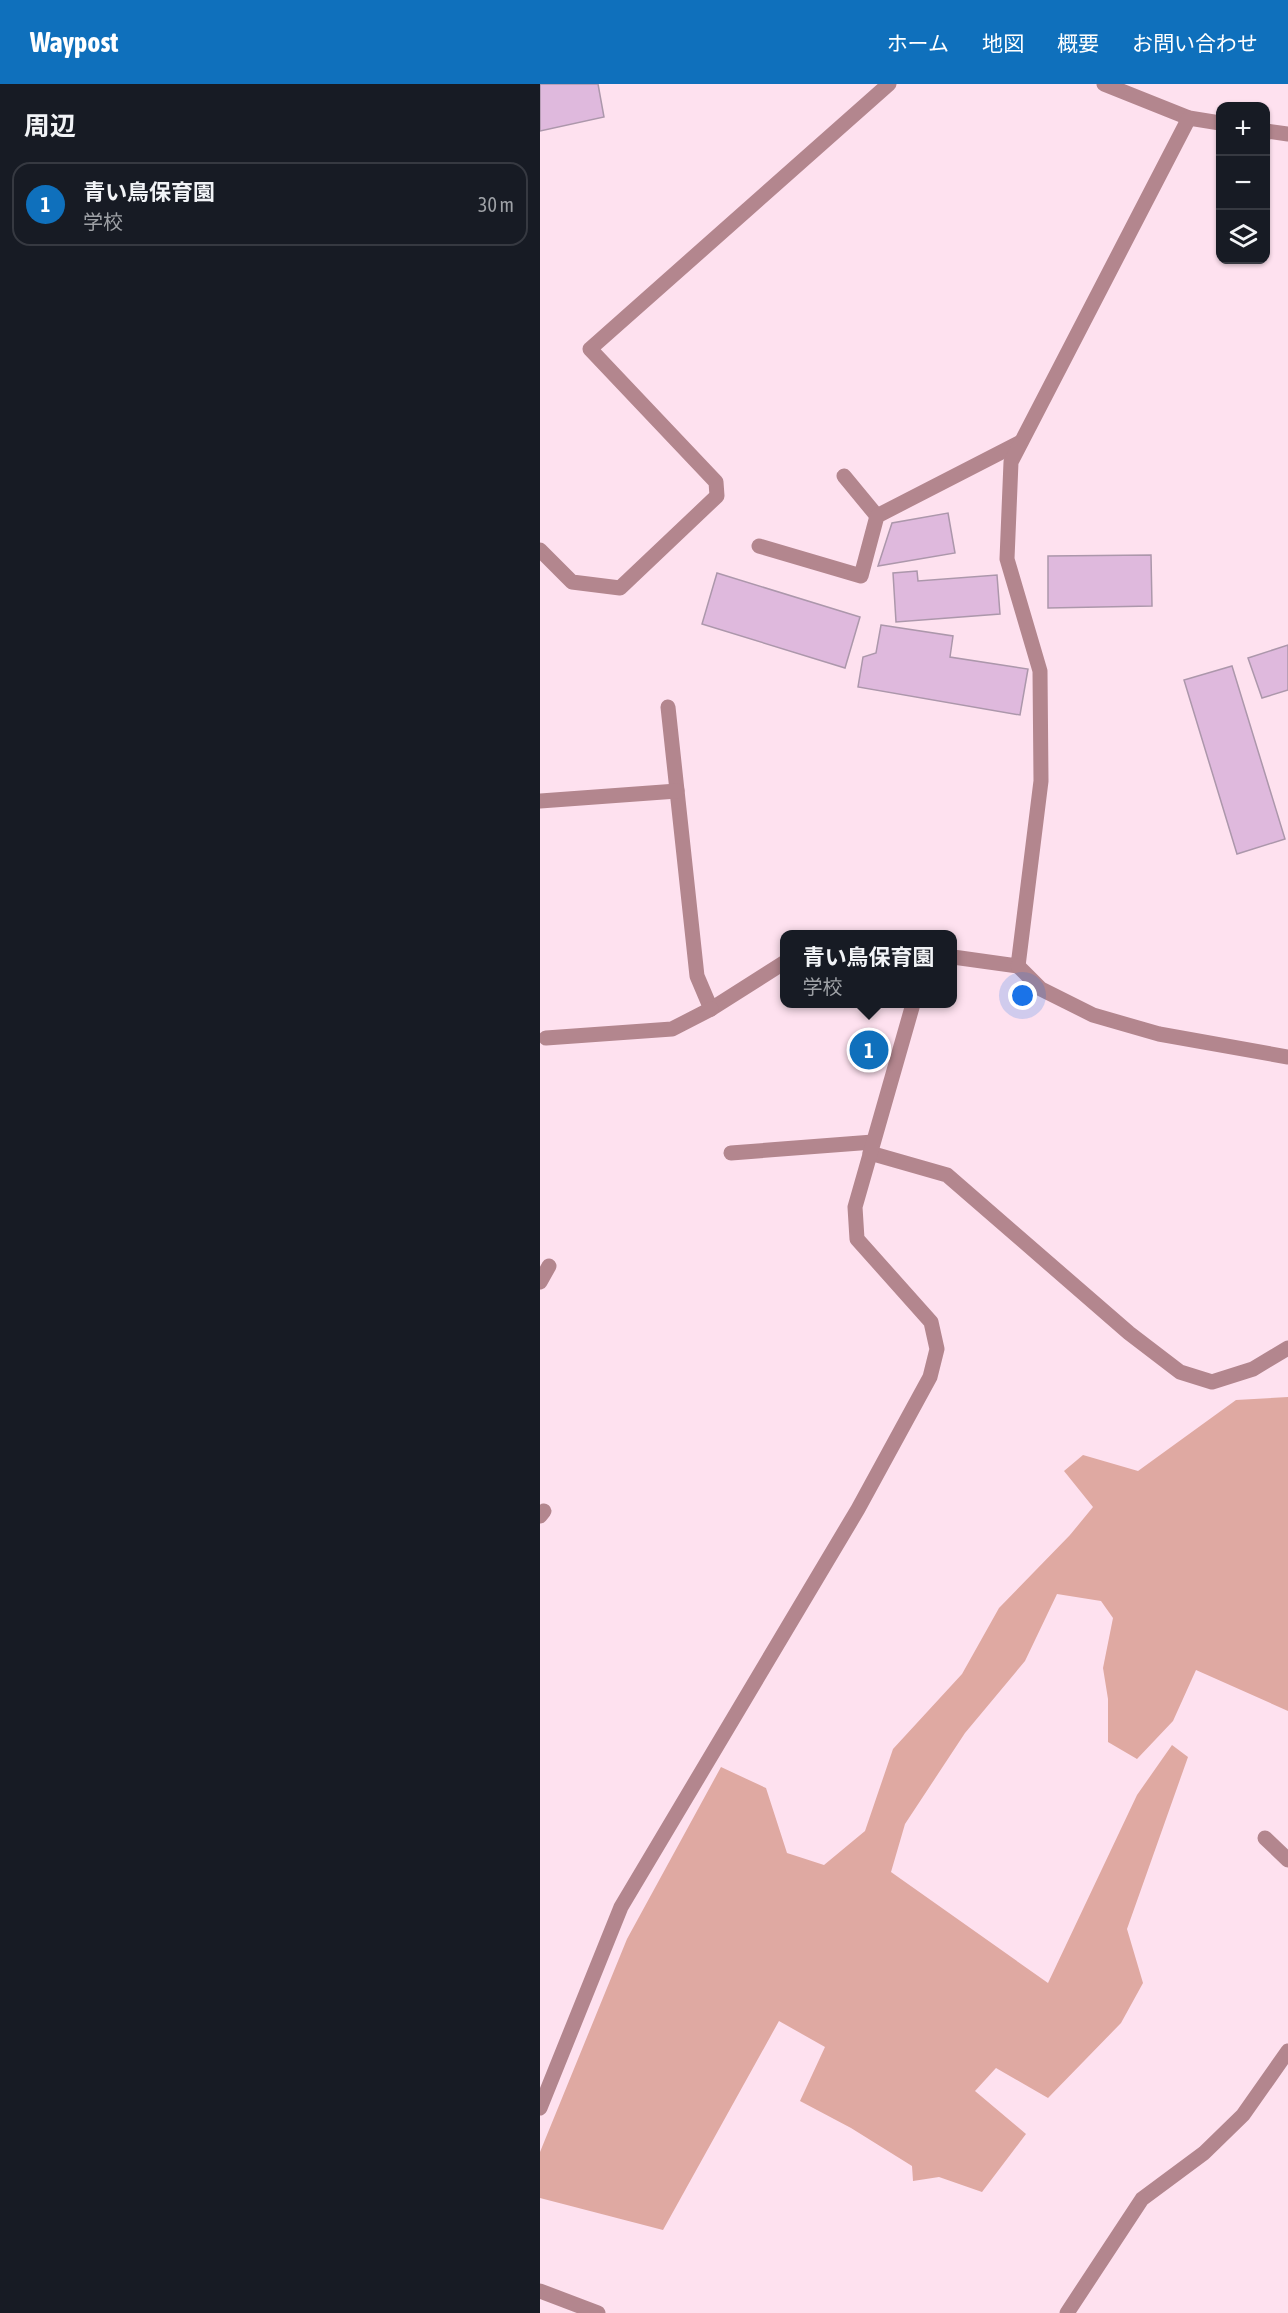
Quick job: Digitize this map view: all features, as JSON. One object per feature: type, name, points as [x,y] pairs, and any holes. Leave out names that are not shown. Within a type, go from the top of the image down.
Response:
[{"type":"street","points":[[540,549],[572,582],[620,588],[717,496],[716,482],[590,350],[889,84]]},
{"type":"street","points":[[1104,84],[1189,118],[1216,122]]},
{"type":"street","points":[[1018,966],[1041,781],[1040,671],[1007,559],[1011,462],[1189,118]]},
{"type":"street","points":[[1270,132],[1288,134]]},
{"type":"street","points":[[759,546],[861,576],[877,516],[1021,442]]},
{"type":"street","points":[[844,476],[877,516]]},
{"type":"street","points":[[668,707],[697,976],[711,1009]]},
{"type":"street","points":[[540,801],[677,791]]},
{"type":"street","points":[[957,958],[1018,966],[1041,989],[1093,1015],[1159,1034],[1288,1057]]},
{"type":"street","points":[[546,1038],[672,1029],[711,1009],[780,965]]},
{"type":"street","points":[[540,2108],[621,1907],[858,1509],[930,1377],[937,1349],[931,1322],[857,1239],[855,1207],[912,1008]]},
{"type":"street","points":[[731,1153],[872,1148],[947,1174],[1129,1333],[1180,1372],[1212,1382],[1253,1370],[1288,1348]]},
{"type":"street","points":[[540,1282],[549,1266]]},
{"type":"street","points":[[1265,1838],[1288,1860]]},
{"type":"street","points":[[1067,2313],[1142,2199],[1204,2153],[1243,2115],[1288,2051]]},
{"type":"street","points":[[540,2291],[598,2313]]},
{"type":"shaded area","points":[[1288,1397],[1288,1711],[1196,1670],[1173,1721],[1137,1759],[1108,1742],[1108,1699],[1103,1668],[1113,1618],[1101,1601],[1057,1594],[1025,1661],[965,1733],[905,1824],[891,1872],[1048,1983],[1137,1795],[1172,1745],[1188,1757],[1127,1929],[1143,1983],[1121,2023],[1048,2098],[996,2068],[975,2091],[1026,2134],[982,2192],[939,2177],[913,2181],[912,2166],[851,2128],[800,2101],[825,2047],[779,2021],[663,2230],[540,2198],[540,2152],[627,1939],[721,1767],[766,1788],[787,1853],[824,1865],[865,1831],[893,1749],[962,1674],[999,1608],[1070,1535],[1093,1507],[1064,1471],[1083,1455],[1138,1471],[1236,1400]]},
{"type":"building","points":[[540,84],[598,84],[604,117],[540,131]]},
{"type":"building","points":[[948,513],[955,553],[878,566],[892,523]]},
{"type":"building","points":[[1151,555],[1152,606],[1048,608],[1048,556]]},
{"type":"building","points":[[917,571],[918,581],[997,575],[1000,614],[896,622],[893,573]]},
{"type":"building","points":[[717,573],[860,617],[845,668],[702,624]]},
{"type":"building","points":[[881,625],[953,636],[950,657],[1028,669],[1020,715],[858,687],[863,657],[876,653]]},
{"type":"building","points":[[1288,645],[1288,690],[1262,698],[1248,658]]},
{"type":"building","points":[[1232,666],[1285,839],[1237,854],[1184,680]]},
{"type":"place","name":"青い鳥保育園","points":[[869,1050]]}]
